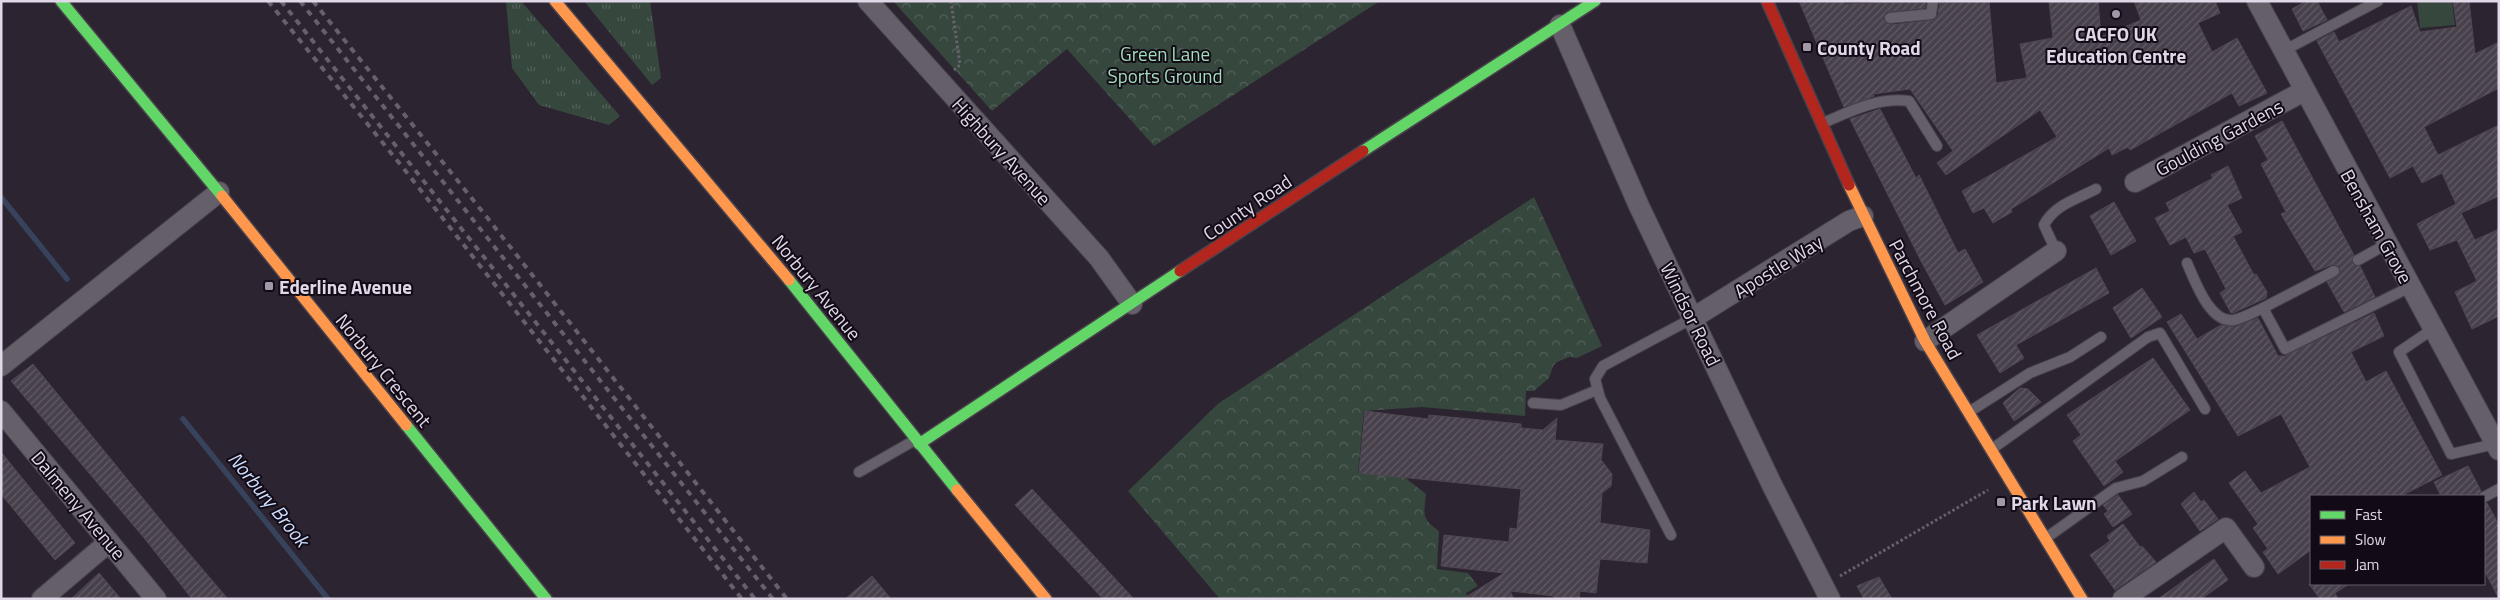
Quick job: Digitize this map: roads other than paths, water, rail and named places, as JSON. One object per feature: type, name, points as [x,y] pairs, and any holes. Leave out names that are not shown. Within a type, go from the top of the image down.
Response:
[{"type":"street","name":"Norbury Crescent","points":[[61,1],[219,192],[546,599]]},
{"type":"street","name":"Norbury Avenue","points":[[555,1],[820,317],[917,442],[1046,599]]},
{"type":"street","name":"Highbury Avenue","points":[[868,1],[1098,258],[1132,304]]},
{"type":"street","name":"County Road","points":[[917,442],[1132,304],[1338,167],[1595,1]]},
{"type":"street","name":"Parchmore Road","points":[[1767,1],[1863,216],[1925,341],[2082,599]]},
{"type":"street","name":"Bensham Grove","points":[[2257,1],[2497,447]]},
{"type":"street","name":"Windsor Road","points":[[1560,25],[1639,206],[1773,487],[1827,592]]},
{"type":"street","name":"Goulding Gardens","points":[[2135,182],[2304,91]]},
{"type":"street","points":[[1,366],[219,192]]},
{"type":"street","name":"Apostle Way","points":[[1693,318],[1849,222],[1863,216]]},
{"type":"street","points":[[1925,341],[2056,251]]},
{"type":"street","name":"Dalmeny Avenue","points":[[1,411],[156,599]]},
{"type":"street","points":[[2123,599],[2226,528],[2254,568]]},
{"type":"street","points":[[42,599],[109,542]]},
{"type":"lane","points":[[1890,18],[1931,14],[1933,1]]},
{"type":"lane","points":[[2283,50],[2378,1]]},
{"type":"lane","points":[[1823,123],[1874,102],[1895,99],[1909,101],[1937,146]]},
{"type":"lane","points":[[2056,251],[2044,225],[2049,216],[2058,208],[2096,189]]},
{"type":"lane","points":[[2358,260],[2387,244]]},
{"type":"lane","points":[[2187,264],[2206,301],[2217,316],[2223,319],[2235,320],[2334,272]]},
{"type":"lane","points":[[2263,308],[2285,349],[2410,287]]},
{"type":"lane","points":[[1671,535],[1597,390],[1595,379],[1603,366],[1693,318]]},
{"type":"lane","points":[[2432,329],[2399,352],[2451,454],[2497,447]]},
{"type":"lane","points":[[1991,449],[2148,337],[2160,333],[2205,409]]},
{"type":"lane","points":[[1968,412],[2030,373],[2070,357],[2101,338]]},
{"type":"lane","points":[[1533,403],[1560,405],[1597,390]]},
{"type":"lane","points":[[859,472],[917,442]]},
{"type":"lane","points":[[2045,538],[2116,488],[2144,481],[2182,456]]},
{"type":"lane","points":[[2485,496],[2499,489]]},
{"type":"waterway","name":"Norbury Brook","points":[[1,197],[67,279]]},
{"type":"waterway","name":"Norbury Brook","points":[[183,419],[328,599]]},
{"type":"railway","points":[[268,1],[404,169],[742,599]]},
{"type":"railway","points":[[281,1],[755,599]]},
{"type":"railway","points":[[300,1],[773,599]]},
{"type":"railway","points":[[313,1],[482,211],[787,599]]},
{"type":"place","name":"CACFO UK Education Centre","points":[[2116,14]]},
{"type":"place","name":"County Road","points":[[1807,47]]},
{"type":"place","name":"Ederline Avenue","points":[[269,286]]},
{"type":"place","name":"Park Lawn","points":[[2001,502]]},
{"type":"park label","name":"Green Lane Sports Ground","points":[[1165,64]]}]
